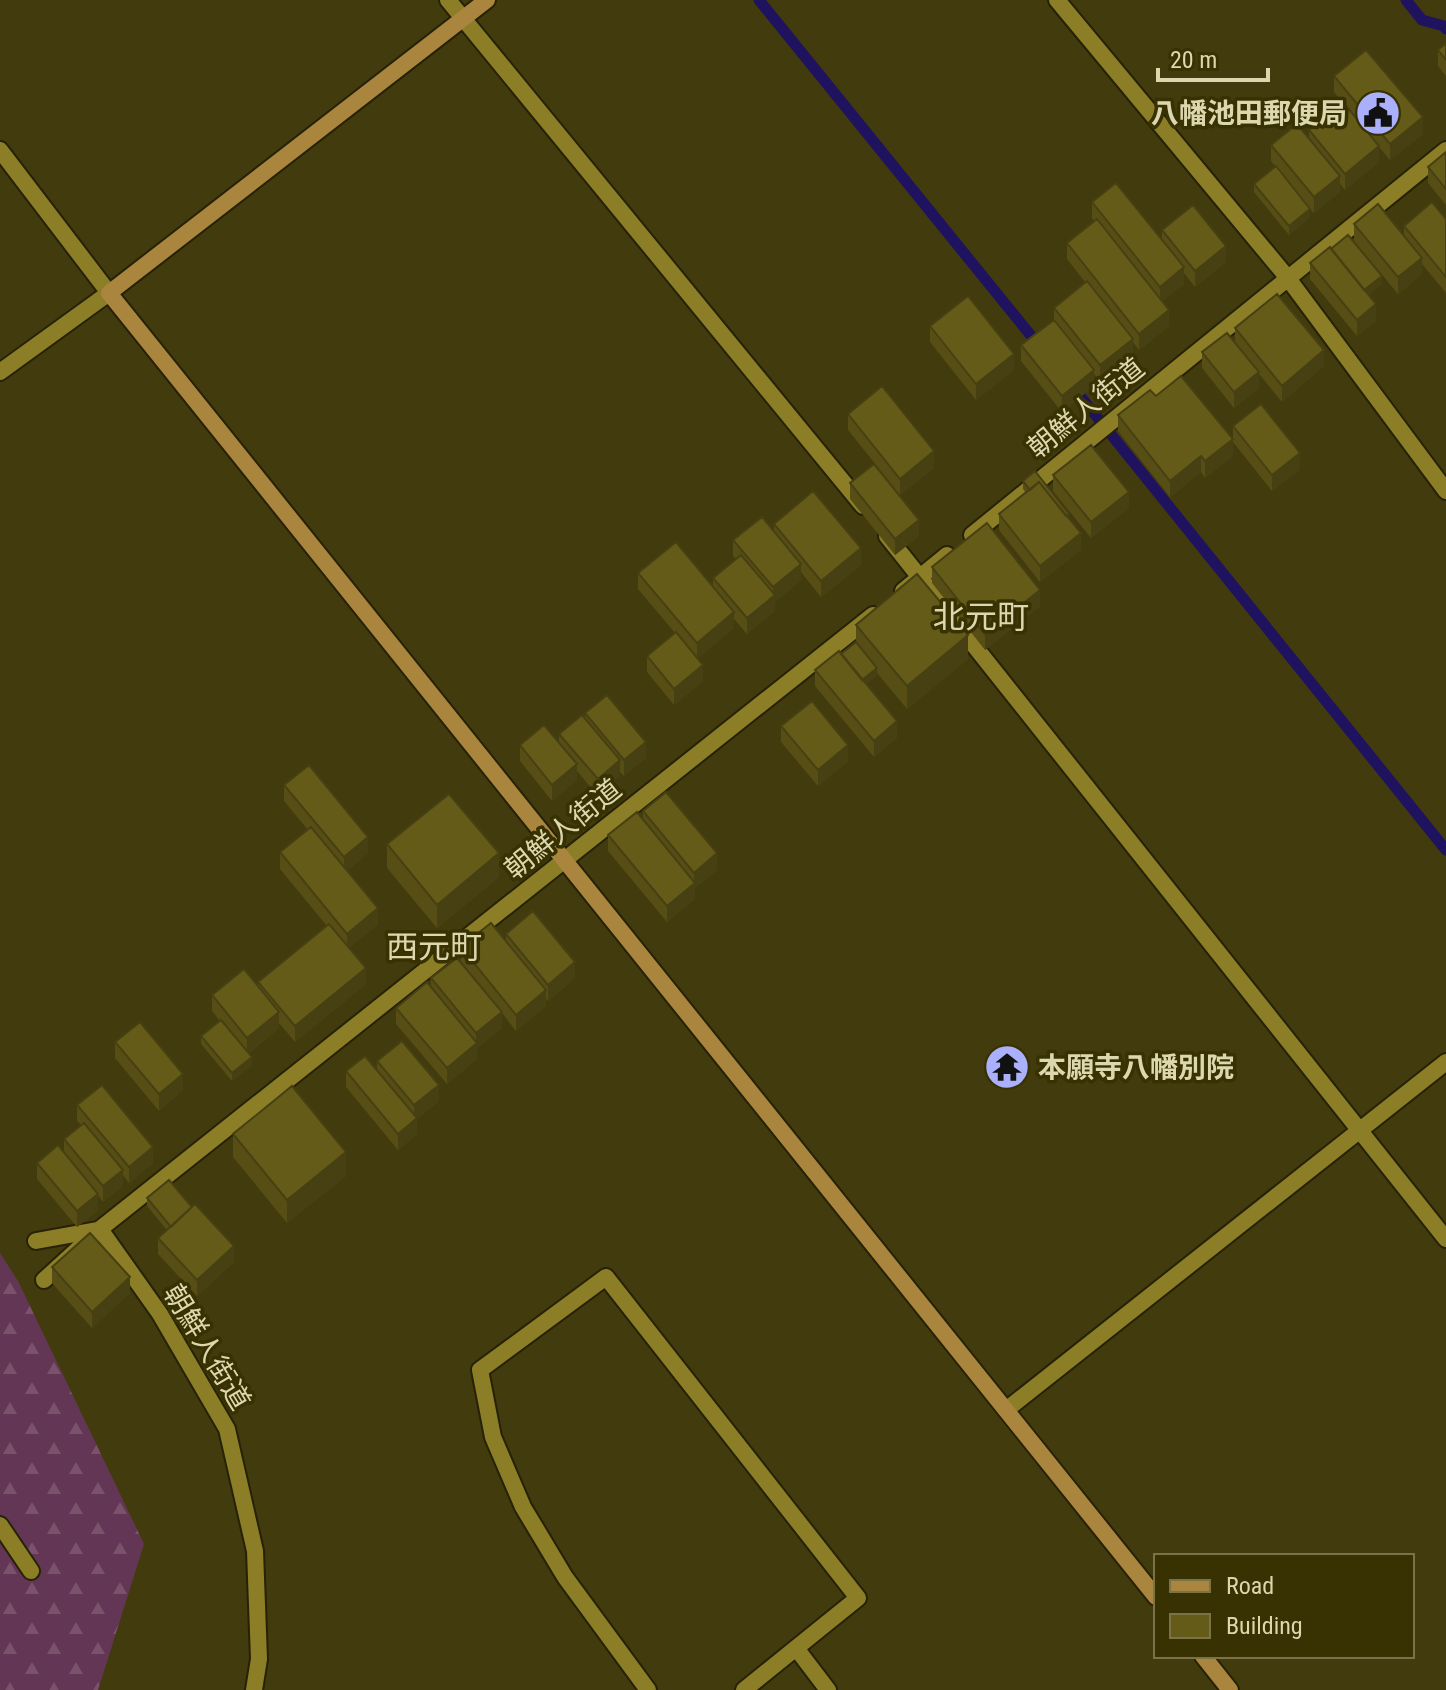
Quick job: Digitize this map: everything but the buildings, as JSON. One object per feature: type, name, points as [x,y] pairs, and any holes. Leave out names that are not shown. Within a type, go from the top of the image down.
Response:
[{"type":"street","points":[[448,0],[921,577],[1446,1239]]},
{"type":"street","points":[[0,372],[109,293],[487,0]]},
{"type":"street","points":[[1057,0],[1287,277],[1446,491]]},
{"type":"street","points":[[0,150],[109,293],[1154,1595]]},
{"type":"street","name":"朝鮮人街道","points":[[254,1690],[259,1659],[255,1551],[227,1429],[160,1314],[100,1229],[921,577],[1446,150]]},
{"type":"street","points":[[1006,1410],[1446,1062]]},
{"type":"street","points":[[36,1241],[100,1229]]},
{"type":"street","points":[[44,1280],[100,1229]]},
{"type":"street","points":[[648,1690],[565,1577],[523,1507],[493,1437],[480,1370],[606,1277],[858,1598],[744,1690]]},
{"type":"street","points":[[0,1525],[31,1571]]},
{"type":"street","points":[[796,1648],[828,1690]]},
{"type":"street","points":[[1205,1658],[1230,1690]]},
{"type":"green space","points":[[0,1253],[18,1281],[144,1544],[98,1690],[0,1690]]},
{"type":"waterway","points":[[759,0],[1041,348]]},
{"type":"waterway","points":[[1406,0],[1422,20],[1446,29]]},
{"type":"waterway","points":[[1072,386],[1446,850]]},
{"type":"place","name":"八幡池田郵便局","points":[[1378,113]]},
{"type":"place","name":"本願寺八幡別院","points":[[1007,1067]]},
{"type":"district","name":"北元町","points":[[981,617]]},
{"type":"district","name":"西元町","points":[[434,947]]}]
